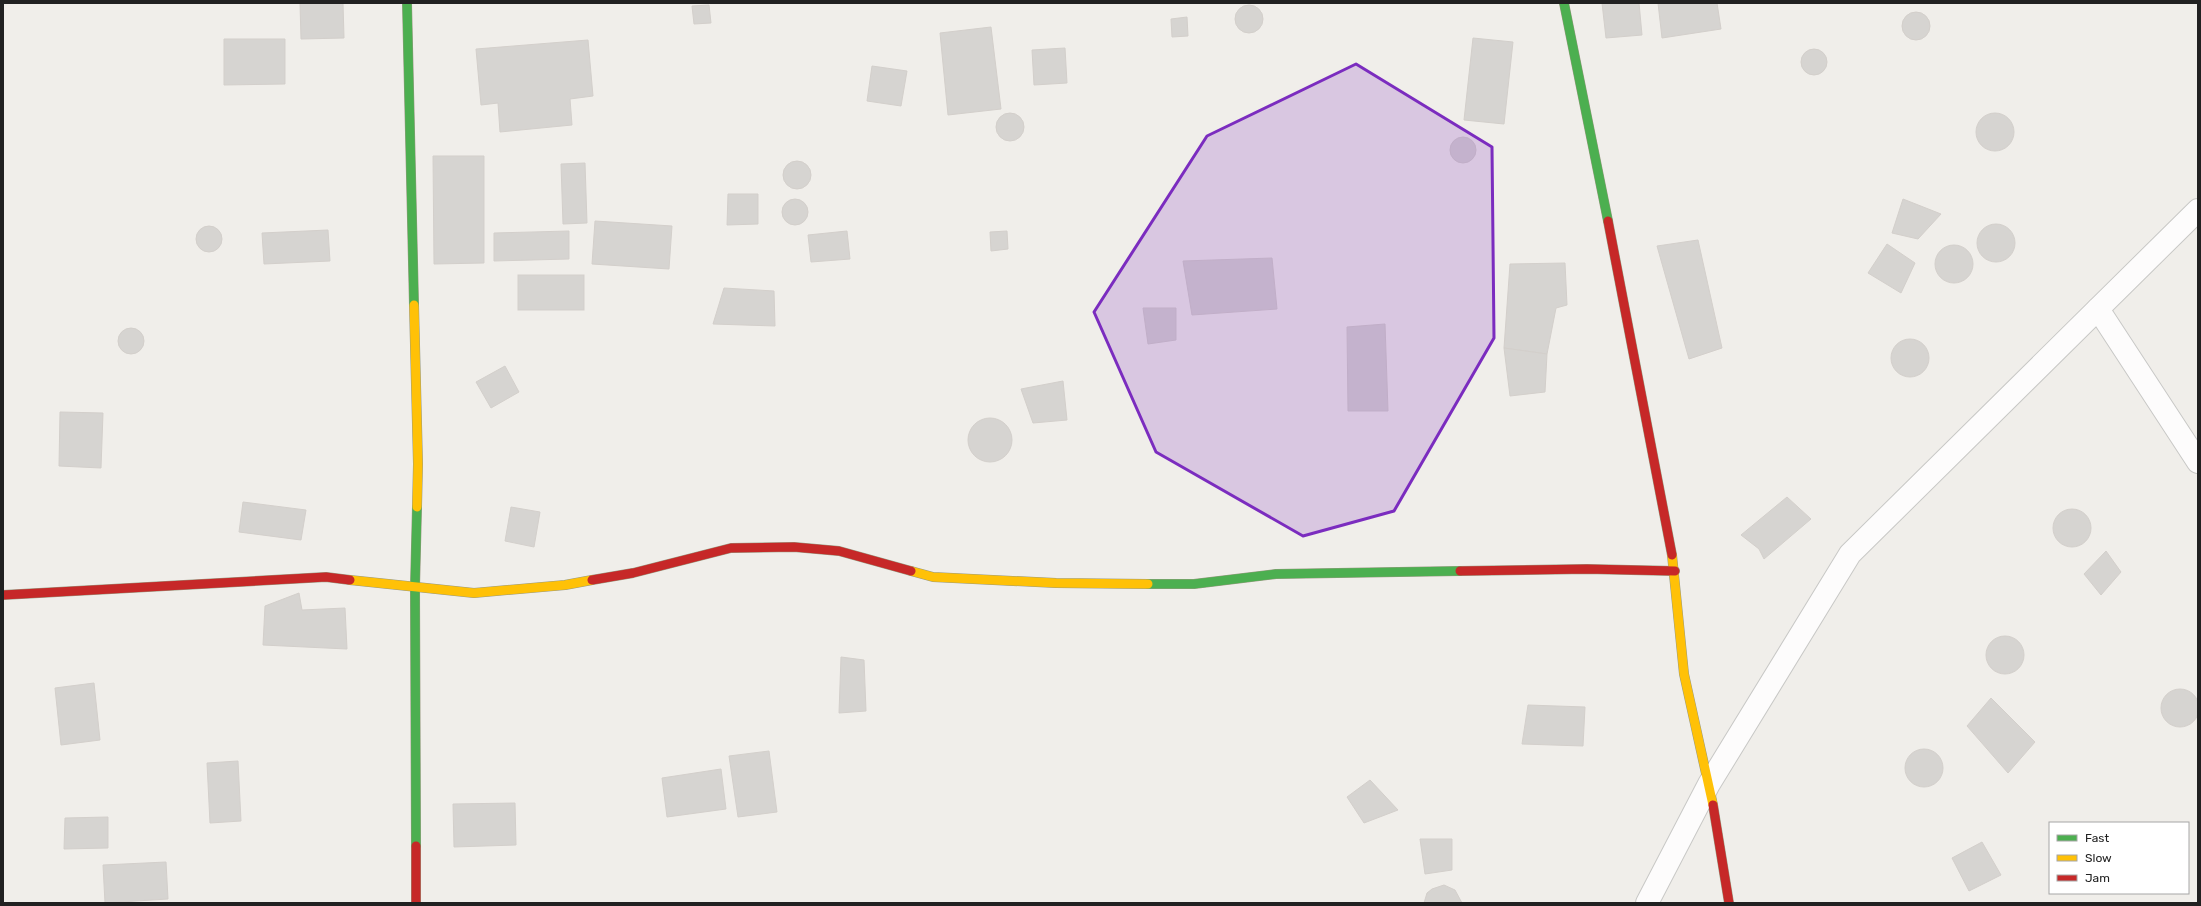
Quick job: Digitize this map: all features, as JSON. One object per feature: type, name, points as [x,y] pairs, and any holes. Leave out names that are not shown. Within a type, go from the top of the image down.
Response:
[{"type":"street","points":[[407,3],[418,464],[416,587],[416,903]]},
{"type":"street","points":[[1564,3],[1592,135],[1675,571],[1684,674],[1709,784],[1729,903]]},
{"type":"street","points":[[1648,903],[1709,784],[1850,554],[2198,210]]},
{"type":"street","points":[[2098,309],[2198,462]]},
{"type":"street","points":[[3,595],[326,577],[474,593],[565,584],[632,573],[731,548],[794,547],[839,551],[933,576],[1056,583],[1194,584],[1276,574],[1587,570],[1675,571]]},
{"type":"highlighted area","points":[[1356,64],[1492,147],[1494,338],[1394,511],[1303,536],[1156,452],[1094,312],[1207,136]]},
{"type":"building","points":[[300,3],[343,3],[344,38],[301,39]]},
{"type":"building","points":[[1602,3],[1639,3],[1642,35],[1606,38]]},
{"type":"building","points":[[1658,3],[1717,3],[1721,29],[1662,38]]},
{"type":"building","points":[[709,5],[711,23],[694,24],[692,6]]},
{"type":"building","points":[[1249,5],[1259,9],[1263,19],[1259,29],[1249,33],[1239,29],[1235,19],[1239,9]]},
{"type":"building","points":[[1916,12],[1926,16],[1930,26],[1926,36],[1916,40],[1906,36],[1902,26],[1906,16]]},
{"type":"building","points":[[1187,17],[1188,36],[1172,37],[1171,19]]},
{"type":"building","points":[[991,27],[1001,109],[948,115],[940,33]]},
{"type":"building","points":[[1473,38],[1513,42],[1504,124],[1464,120]]},
{"type":"building","points":[[224,39],[285,39],[285,84],[224,85]]},
{"type":"building","points":[[588,40],[593,96],[570,99],[572,125],[500,132],[498,103],[481,105],[476,49]]},
{"type":"building","points":[[1065,48],[1067,83],[1034,85],[1032,50]]},
{"type":"building","points":[[1814,49],[1824,52],[1827,62],[1824,72],[1814,75],[1804,72],[1801,62],[1804,52]]},
{"type":"building","points":[[872,66],[907,71],[901,106],[867,101]]},
{"type":"building","points":[[1010,113],[1020,117],[1024,127],[1020,137],[1010,141],[1000,137],[996,127],[1000,117]]},
{"type":"building","points":[[1991,113],[1999,113],[2006,116],[2011,121],[2014,132],[2011,143],[2006,148],[1999,151],[1991,151],[1984,148],[1979,143],[1976,136],[1976,128],[1979,121],[1984,116]]},
{"type":"building","points":[[1463,137],[1473,140],[1476,150],[1473,160],[1463,163],[1453,160],[1450,150],[1453,140]]},
{"type":"building","points":[[433,156],[484,156],[484,263],[434,264]]},
{"type":"building","points":[[797,161],[807,165],[811,175],[807,185],[797,189],[787,185],[783,175],[787,165]]},
{"type":"building","points":[[585,163],[587,223],[563,224],[561,164]]},
{"type":"building","points":[[728,194],[758,194],[758,224],[727,225]]},
{"type":"building","points":[[795,199],[805,202],[808,212],[805,222],[795,225],[785,222],[782,212],[785,202]]},
{"type":"building","points":[[1903,199],[1941,214],[1918,239],[1892,233]]},
{"type":"building","points":[[595,221],[672,226],[669,269],[592,264]]},
{"type":"building","points":[[1992,224],[2000,224],[2012,233],[2015,243],[2012,253],[2006,259],[2000,262],[1992,262],[1980,253],[1977,247],[1977,239],[1986,227]]},
{"type":"building","points":[[209,226],[218,230],[222,239],[218,248],[209,252],[200,248],[196,239],[200,230]]},
{"type":"building","points":[[328,230],[330,261],[264,264],[262,233]]},
{"type":"building","points":[[569,231],[569,259],[494,261],[494,233]]},
{"type":"building","points":[[847,231],[850,259],[811,262],[808,235]]},
{"type":"building","points":[[1007,231],[1008,249],[991,251],[990,232]]},
{"type":"building","points":[[1698,240],[1722,348],[1689,359],[1657,246]]},
{"type":"building","points":[[1887,244],[1915,263],[1901,293],[1868,273]]},
{"type":"building","points":[[1950,245],[1958,245],[1965,248],[1970,253],[1973,264],[1970,275],[1965,280],[1958,283],[1950,283],[1943,280],[1938,275],[1935,268],[1935,260],[1938,253],[1943,248]]},
{"type":"building","points":[[1272,258],[1277,309],[1192,315],[1183,261]]},
{"type":"building","points":[[1565,263],[1567,305],[1556,308],[1547,354],[1504,348],[1510,264]]},
{"type":"building","points":[[518,275],[584,275],[584,310],[518,310]]},
{"type":"building","points":[[724,288],[774,291],[775,326],[713,324]]},
{"type":"building","points":[[1143,308],[1176,308],[1176,340],[1148,344]]},
{"type":"building","points":[[1385,324],[1388,411],[1348,411],[1347,327]]},
{"type":"building","points":[[131,328],[140,332],[144,341],[140,350],[131,354],[122,350],[118,341],[122,332]]},
{"type":"building","points":[[1906,339],[1914,339],[1921,342],[1926,347],[1929,358],[1926,369],[1921,374],[1914,377],[1906,377],[1899,374],[1894,369],[1891,362],[1891,354],[1894,347],[1899,342]]},
{"type":"building","points":[[1504,348],[1547,354],[1545,392],[1510,396]]},
{"type":"building","points":[[505,366],[519,392],[491,408],[476,382]]},
{"type":"building","points":[[1063,381],[1067,420],[1033,423],[1021,389]]},
{"type":"building","points":[[60,412],[103,413],[101,468],[59,466]]},
{"type":"building","points":[[986,418],[994,418],[999,419],[1006,424],[1011,431],[1011,449],[1006,456],[999,461],[986,462],[978,459],[971,452],[968,444],[968,436],[971,428],[978,421]]},
{"type":"building","points":[[1787,497],[1811,519],[1764,559],[1759,549],[1741,535]]},
{"type":"building","points":[[243,502],[306,510],[301,540],[239,532]]},
{"type":"building","points":[[511,507],[540,512],[534,547],[505,541]]},
{"type":"building","points":[[2068,509],[2076,509],[2083,512],[2088,517],[2091,528],[2088,539],[2083,544],[2076,547],[2068,547],[2061,544],[2056,539],[2053,532],[2053,524],[2056,517],[2061,512]]},
{"type":"building","points":[[2106,551],[2121,572],[2101,595],[2084,574]]},
{"type":"building","points":[[299,593],[302,610],[345,608],[347,649],[263,645],[265,606]]},
{"type":"building","points":[[2001,636],[2009,636],[2016,639],[2021,644],[2024,655],[2021,666],[2016,671],[2009,674],[2001,674],[1994,671],[1989,666],[1986,659],[1986,651],[1989,644],[1994,639]]},
{"type":"building","points":[[841,657],[864,660],[866,711],[839,713]]},
{"type":"building","points":[[94,683],[100,740],[61,745],[55,688]]},
{"type":"building","points":[[2180,689],[2190,692],[2196,698],[2199,708],[2196,718],[2190,724],[2180,727],[2170,724],[2164,718],[2161,708],[2164,698],[2170,692]]},
{"type":"building","points":[[1991,698],[2035,742],[2008,773],[1967,726]]},
{"type":"building","points":[[1528,705],[1585,707],[1583,746],[1522,744]]},
{"type":"building","points":[[1920,749],[1928,749],[1935,752],[1940,757],[1943,768],[1940,779],[1935,784],[1928,787],[1920,787],[1913,784],[1908,779],[1905,772],[1905,764],[1908,757],[1913,752]]},
{"type":"building","points":[[769,751],[777,812],[738,817],[729,756]]},
{"type":"building","points":[[238,761],[241,821],[210,823],[207,763]]},
{"type":"building","points":[[721,769],[726,809],[667,817],[662,778]]},
{"type":"building","points":[[1370,780],[1398,810],[1364,823],[1347,797]]},
{"type":"building","points":[[515,803],[516,845],[454,847],[453,804]]},
{"type":"building","points":[[108,817],[108,848],[64,849],[65,818]]},
{"type":"building","points":[[1420,839],[1452,839],[1452,870],[1425,874]]},
{"type":"building","points":[[1982,842],[2001,875],[1969,891],[1952,858]]},
{"type":"building","points":[[166,862],[168,899],[105,903],[103,865]]},
{"type":"building","points":[[1444,885],[1455,890],[1462,903],[1424,903],[1427,893],[1432,889]]},
{"type":"traffic: fast","points":[[407,3],[414,305]]},
{"type":"traffic: fast","points":[[1564,3],[1608,221]]},
{"type":"traffic: fast","points":[[416,846],[415,587],[417,507]]},
{"type":"traffic: fast","points":[[1148,584],[1194,584],[1276,574],[1460,571]]},
{"type":"traffic: slow","points":[[414,305],[418,464],[417,507]]},
{"type":"traffic: slow","points":[[1672,555],[1684,674],[1713,805]]},
{"type":"traffic: slow","points":[[911,571],[933,577],[1056,583],[1148,584]]},
{"type":"traffic: slow","points":[[350,580],[474,593],[565,585],[592,580]]},
{"type":"traffic: jam","points":[[1608,221],[1672,555]]},
{"type":"traffic: jam","points":[[592,580],[633,573],[731,548],[794,547],[839,551],[911,571]]},
{"type":"traffic: jam","points":[[1460,571],[1587,569],[1675,571]]},
{"type":"traffic: jam","points":[[3,595],[326,577],[350,580]]},
{"type":"traffic: jam","points":[[1713,805],[1729,903]]},
{"type":"traffic: jam","points":[[416,846],[416,903]]}]
